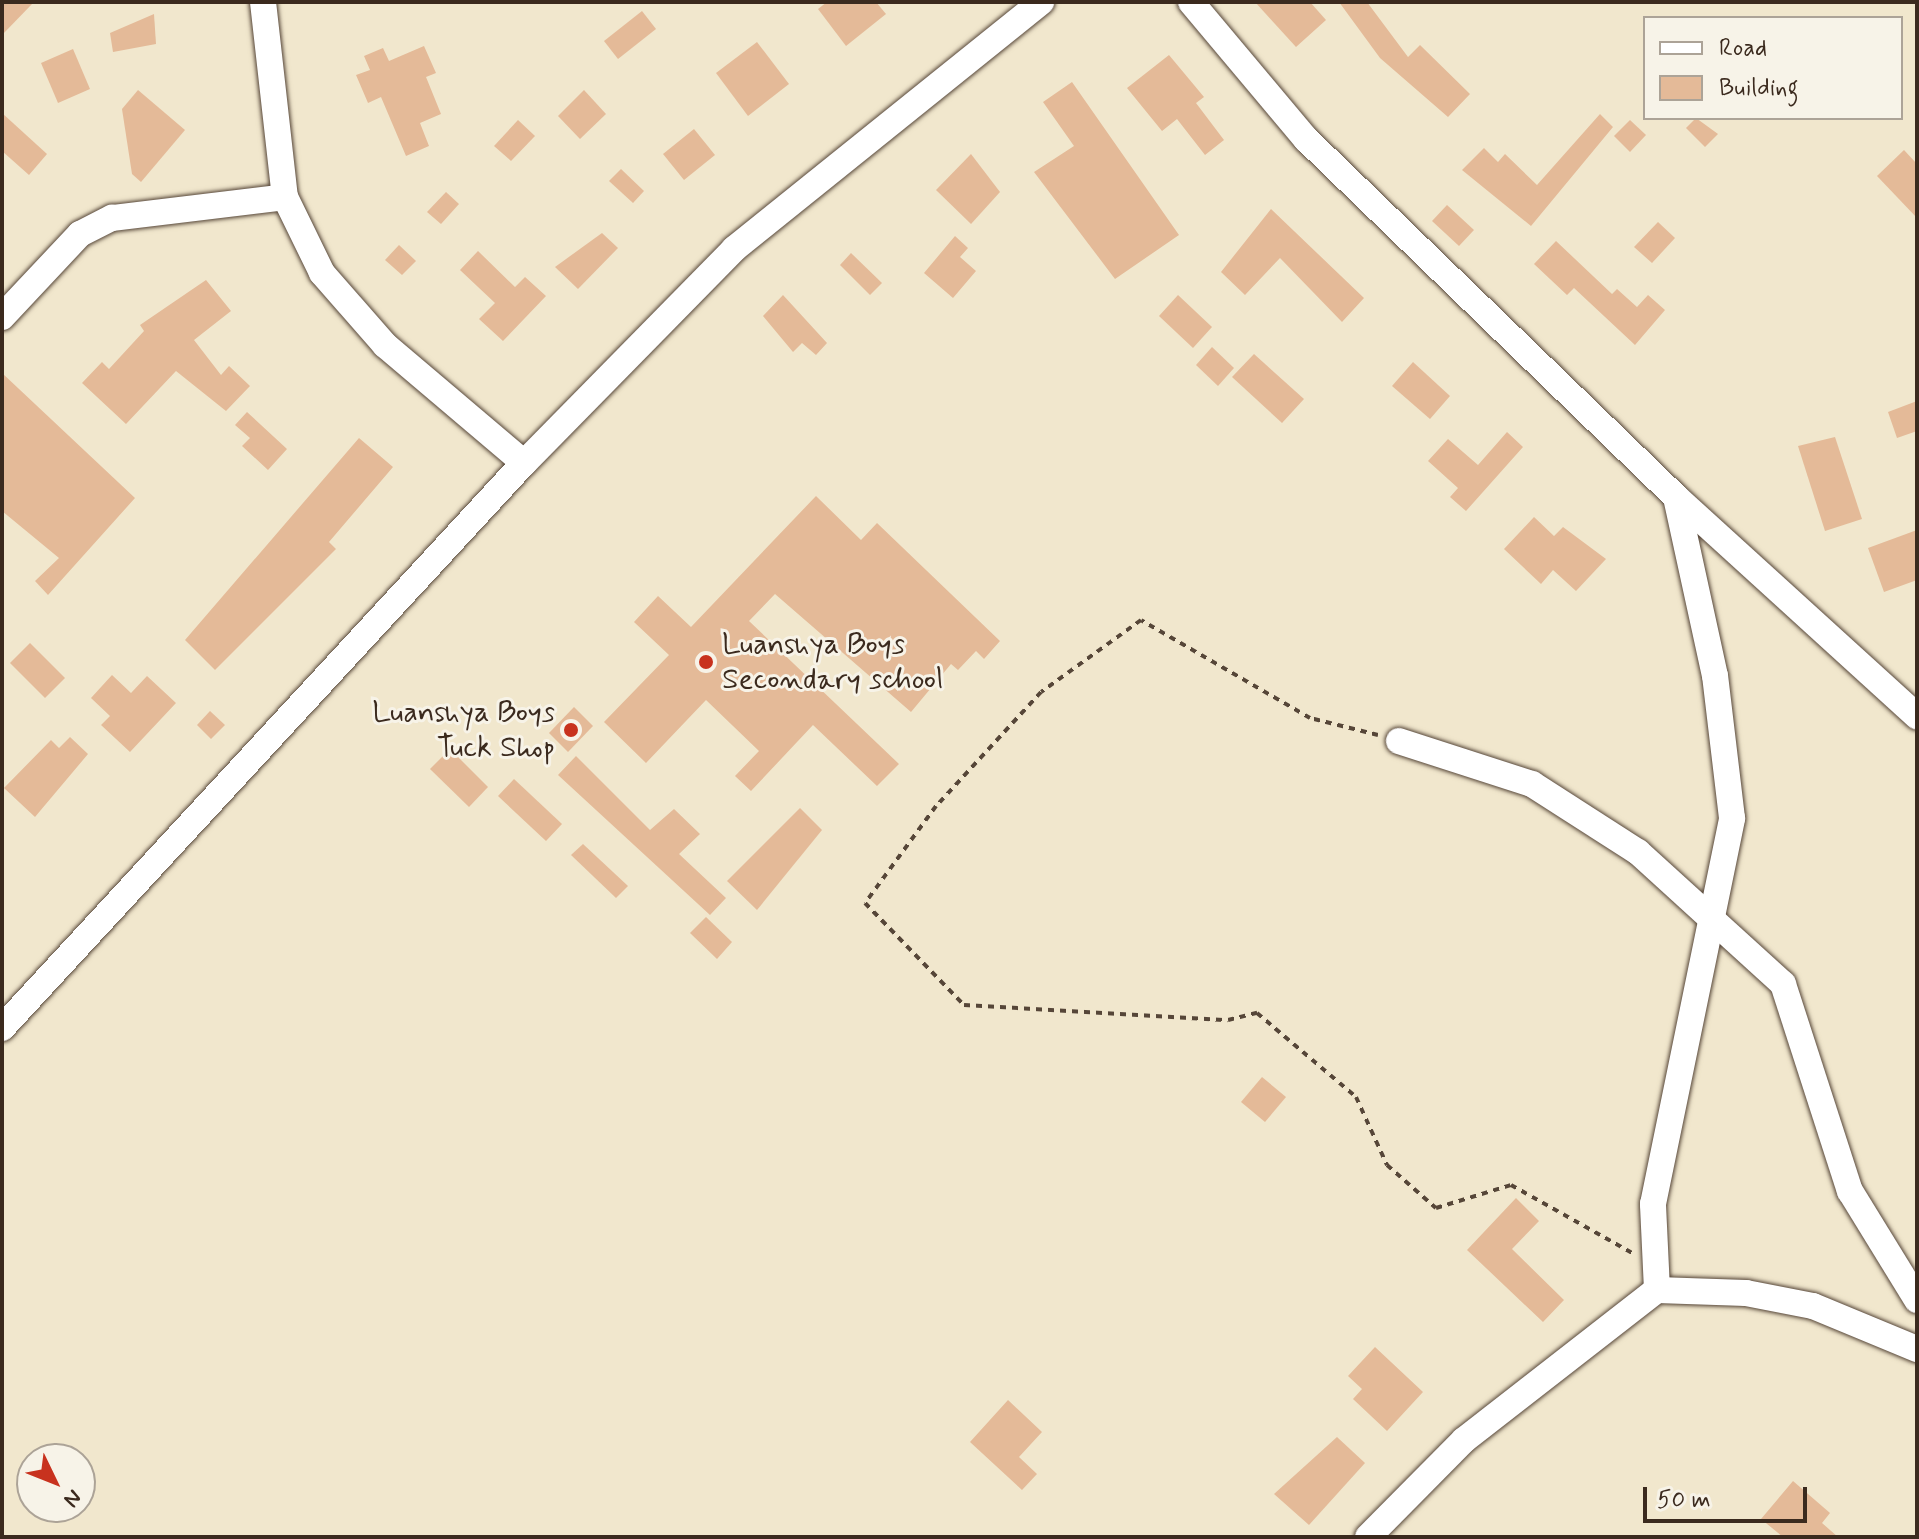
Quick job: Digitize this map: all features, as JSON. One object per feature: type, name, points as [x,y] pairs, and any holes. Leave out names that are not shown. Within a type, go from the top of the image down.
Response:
[{"type":"street","points":[[263,2],[285,197],[322,273],[385,345],[524,463]]},
{"type":"street","points":[[2,1028],[524,463],[734,249],[1041,2]]},
{"type":"street","points":[[1191,2],[1306,139],[1676,497],[1917,716]]},
{"type":"street","points":[[2,317],[80,234],[112,218],[285,197]]},
{"type":"street","points":[[1657,1290],[1653,1204],[1710,911],[1732,818],[1715,676],[1676,497]]},
{"type":"street","points":[[1399,741],[1532,784],[1638,852],[1710,911],[1783,984],[1850,1191],[1917,1300]]},
{"type":"street","points":[[1368,1537],[1464,1440],[1657,1290],[1746,1293],[1813,1306],[1917,1349]]},
{"type":"path","points":[[1399,741],[1310,718],[1141,620],[1041,692],[936,806],[865,903],[964,1005],[1228,1020],[1257,1013],[1356,1097],[1387,1165],[1436,1208],[1511,1185],[1623,1251],[1655,1259]]},
{"type":"building","points":[[2,2],[34,2],[2,35]]},
{"type":"building","points":[[827,2],[876,2],[886,14],[846,46],[818,9]]},
{"type":"building","points":[[1255,2],[1310,2],[1326,20],[1296,47]]},
{"type":"building","points":[[1339,2],[1367,2],[1408,57],[1420,45],[1470,94],[1448,117],[1380,58]]},
{"type":"building","points":[[642,11],[656,29],[618,59],[604,41]]},
{"type":"building","points":[[154,14],[156,44],[113,52],[110,33]]},
{"type":"building","points":[[757,42],[789,84],[748,116],[716,73]]},
{"type":"building","points":[[424,46],[436,73],[426,77],[441,114],[420,123],[429,146],[406,156],[381,97],[368,103],[356,75],[370,70],[364,56],[383,48],[389,61]]},
{"type":"building","points":[[73,49],[90,89],[58,103],[41,63]]},
{"type":"building","points":[[1169,55],[1204,97],[1196,103],[1224,140],[1205,155],[1177,119],[1162,131],[1127,88]]},
{"type":"building","points":[[1072,82],[1179,235],[1115,279],[1034,172],[1074,146],[1043,102]]},
{"type":"building","points":[[138,90],[185,130],[141,182],[132,174],[122,109]]},
{"type":"building","points":[[584,90],[606,114],[580,139],[558,116]]},
{"type":"building","points":[[2,113],[47,154],[29,175],[2,151]]},
{"type":"building","points":[[1600,114],[1613,127],[1531,226],[1462,170],[1484,148],[1498,162],[1505,154],[1537,185]]},
{"type":"building","points":[[518,120],[535,136],[511,161],[494,146]]},
{"type":"building","points":[[1630,120],[1646,135],[1630,152],[1614,136]]},
{"type":"building","points":[[1694,120],[1699,120],[1718,134],[1705,147],[1686,128]]},
{"type":"building","points":[[694,129],[715,155],[684,180],[663,154]]},
{"type":"building","points":[[1904,150],[1917,164],[1917,218],[1877,176]]},
{"type":"building","points":[[971,154],[1000,192],[971,224],[936,190]]},
{"type":"building","points":[[621,169],[644,191],[633,203],[609,181]]},
{"type":"building","points":[[446,192],[459,204],[441,224],[427,212]]},
{"type":"building","points":[[1447,205],[1474,230],[1459,246],[1432,221]]},
{"type":"building","points":[[1271,209],[1364,298],[1342,322],[1280,258],[1245,295],[1221,272]]},
{"type":"building","points":[[1658,222],[1675,238],[1652,263],[1634,247]]},
{"type":"building","points":[[602,233],[618,248],[578,289],[555,267]]},
{"type":"building","points":[[955,236],[968,248],[960,257],[976,271],[953,298],[924,273]]},
{"type":"building","points":[[1556,241],[1612,294],[1617,289],[1637,307],[1648,295],[1665,310],[1635,345],[1574,288],[1567,295],[1534,264]]},
{"type":"building","points":[[399,245],[416,261],[402,275],[385,260]]},
{"type":"building","points":[[478,251],[515,287],[525,277],[546,296],[503,341],[479,319],[495,303],[460,270]]},
{"type":"building","points":[[851,253],[882,283],[870,295],[840,265]]},
{"type":"building","points":[[206,280],[231,311],[194,340],[221,375],[229,366],[250,386],[226,411],[176,371],[126,424],[82,383],[102,362],[109,369],[144,331],[140,325]]},
{"type":"building","points":[[783,295],[827,343],[816,355],[802,343],[793,352],[763,316]]},
{"type":"building","points":[[1178,295],[1212,327],[1193,348],[1159,316]]},
{"type":"building","points":[[1212,347],[1234,368],[1218,386],[1196,365]]},
{"type":"building","points":[[1254,354],[1304,399],[1282,423],[1232,377]]},
{"type":"building","points":[[1413,362],[1450,396],[1430,419],[1392,386]]},
{"type":"building","points":[[2,373],[135,498],[48,595],[35,581],[59,558],[2,511]]},
{"type":"building","points":[[1917,401],[1917,431],[1897,438],[1888,412]]},
{"type":"building","points":[[247,412],[287,449],[268,470],[242,446],[250,438],[235,425]]},
{"type":"building","points":[[1507,432],[1523,447],[1466,511],[1450,497],[1458,488],[1428,461],[1448,439],[1478,465]]},
{"type":"building","points":[[1835,437],[1862,519],[1825,531],[1798,446]]},
{"type":"building","points":[[359,438],[393,467],[329,542],[336,549],[215,670],[185,640]]},
{"type":"building","points":[[816,496],[861,540],[877,523],[1000,641],[984,659],[976,651],[958,670],[951,664],[911,712],[775,594],[749,621],[899,764],[877,786],[813,725],[751,791],[735,776],[759,751],[706,700],[646,763],[604,722],[669,655],[634,622],[658,596],[691,627]]},
{"type":"building","points":[[1534,517],[1554,536],[1563,527],[1606,559],[1576,591],[1553,570],[1541,584],[1504,549]]},
{"type":"building","points":[[1917,530],[1917,580],[1884,592],[1868,548]]},
{"type":"building","points":[[30,643],[65,678],[45,698],[10,663]]},
{"type":"building","points":[[112,675],[131,693],[147,676],[176,703],[130,752],[101,725],[110,716],[91,698]]},
{"type":"building","name":"Luanshya Boys Tuck Shop","points":[[574,707],[593,726],[568,752],[549,733]]},
{"type":"building","points":[[210,711],[225,725],[211,739],[197,725]]},
{"type":"building","points":[[70,737],[88,754],[35,817],[4,788],[51,740],[59,748]]},
{"type":"building","points":[[450,749],[488,787],[469,807],[430,769]]},
{"type":"building","points":[[576,756],[650,830],[674,809],[700,834],[679,854],[726,898],[710,915],[558,775]]},
{"type":"building","points":[[514,779],[562,824],[546,841],[498,796]]},
{"type":"building","points":[[800,808],[822,830],[757,910],[727,881]]},
{"type":"building","points":[[583,844],[628,886],[616,898],[571,855]]},
{"type":"building","points":[[706,917],[732,942],[717,959],[690,933]]},
{"type":"building","points":[[1262,1077],[1286,1097],[1265,1122],[1241,1102]]},
{"type":"building","points":[[1516,1198],[1539,1221],[1512,1249],[1564,1300],[1543,1322],[1467,1250]]},
{"type":"building","points":[[1375,1347],[1423,1392],[1387,1431],[1353,1399],[1362,1389],[1348,1376]]},
{"type":"building","points":[[1008,1400],[1042,1432],[1019,1457],[1037,1474],[1022,1490],[970,1442]]},
{"type":"building","points":[[1337,1437],[1365,1463],[1309,1525],[1274,1494]]},
{"type":"building","points":[[1793,1481],[1830,1513],[1822,1523],[1838,1537],[1783,1537],[1761,1519]]},
{"type":"place","name":"Luanshya Boys Secondary school","points":[[706,662]]},
{"type":"place","name":"Luanshya Boys Tuck Shop","points":[[571,730]]}]
